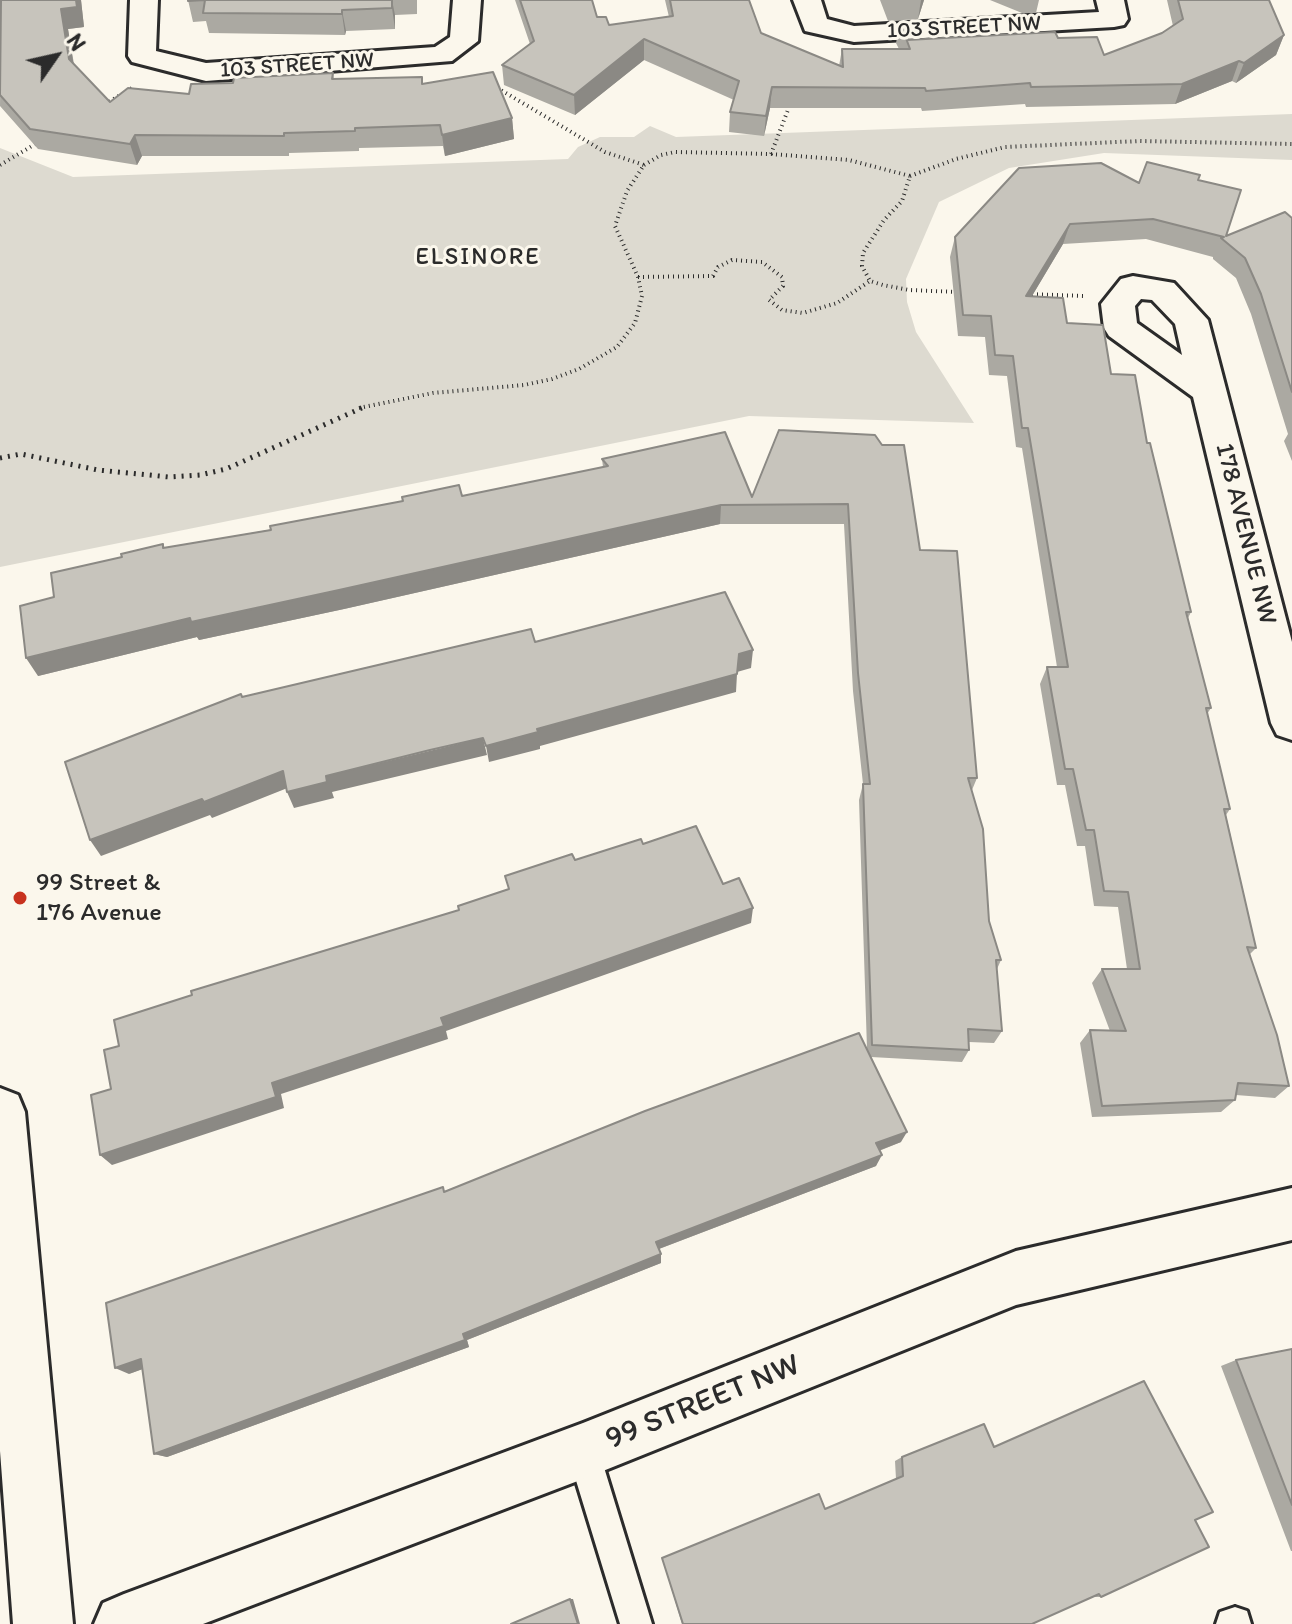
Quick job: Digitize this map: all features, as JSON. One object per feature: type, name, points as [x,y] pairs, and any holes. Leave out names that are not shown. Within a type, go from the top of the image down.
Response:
[{"type":"street","name":"103 STREET NW","points":[[144,0],[142,56],[206,72],[412,59],[452,50],[464,41],[467,32],[467,0]]},
{"type":"street","name":"103 STREET NW","points":[[811,12],[854,34],[1112,10]]},
{"type":"street","name":"178 AVENUE NW","points":[[1209,391],[1292,723]]},
{"type":"street","points":[[0,1112],[43,1624]]},
{"type":"street","name":"99 STREET NW","points":[[124,1624],[583,1451],[1016,1278],[1292,1214]]},
{"type":"lane","points":[[583,1451],[636,1624]]},
{"type":"path","points":[[484,80],[605,152],[644,165]]},
{"type":"path","points":[[94,110],[134,87]]},
{"type":"path","points":[[771,154],[792,98]]},
{"type":"path","points":[[0,165],[40,141]]},
{"type":"path","points":[[0,458],[21,454],[98,470],[169,477],[200,475],[226,469],[341,415],[374,403],[433,393],[524,385],[579,369],[617,347],[631,330],[641,310],[638,277],[615,226],[627,191],[644,165],[661,155],[675,152],[771,154],[849,160],[910,176],[956,159],[1005,147],[1140,141],[1292,144]]},
{"type":"path","points":[[910,176],[902,201],[884,220],[863,253],[862,266],[870,281],[909,290],[969,292]]},
{"type":"path","points":[[638,277],[713,276],[718,267],[732,260],[762,262],[782,277],[783,286],[769,300],[782,310],[803,313],[825,308],[849,297],[870,281]]},
{"type":"path","points":[[1015,294],[1090,296]]},
{"type":"shaded area","points":[[1292,114],[1292,160],[1104,153],[1009,168],[939,202],[906,279],[907,302],[916,332],[974,423],[749,416],[0,567],[0,148],[73,177],[568,159],[578,147],[600,137],[634,137],[650,126],[676,137]]},
{"type":"building","points":[[1,0],[76,0],[77,7],[61,9],[69,59],[110,102],[128,88],[189,94],[191,84],[233,83],[234,78],[333,73],[332,79],[422,77],[422,84],[493,72],[512,118],[442,135],[440,125],[284,133],[284,136],[135,135],[130,144],[30,129],[0,95]]},
{"type":"building","points":[[205,0],[392,0],[392,8],[342,10],[342,14],[203,13]]},
{"type":"building","points":[[520,0],[592,0],[597,17],[606,17],[609,25],[673,16],[670,0],[749,0],[761,33],[843,67],[842,49],[910,49],[900,22],[913,22],[907,40],[1055,32],[1058,38],[1097,37],[1104,55],[1162,33],[1183,19],[1178,0],[1269,0],[1284,35],[1244,63],[1239,61],[1182,84],[1031,87],[1030,83],[926,91],[925,88],[772,87],[766,116],[730,112],[739,81],[644,39],[574,95],[502,65],[534,41]]},
{"type":"building","points":[[1147,162],[1200,175],[1198,180],[1241,190],[1226,236],[1285,212],[1292,218],[1292,392],[1261,294],[1245,258],[1221,238],[1224,237],[1153,219],[1070,224],[1026,296],[1063,298],[1067,323],[1103,325],[1111,374],[1135,375],[1147,443],[1150,443],[1191,612],[1186,612],[1211,708],[1206,708],[1230,809],[1224,809],[1256,948],[1247,947],[1277,1035],[1289,1086],[1238,1083],[1235,1100],[1102,1106],[1090,1030],[1126,1031],[1102,969],[1140,969],[1128,892],[1104,891],[1094,830],[1086,830],[1073,769],[1065,769],[1047,667],[1068,667],[1028,428],[1022,428],[1013,356],[995,355],[991,316],[963,315],[955,237],[1019,168],[1101,163],[1139,183]]},
{"type":"building","points":[[779,430],[875,435],[882,445],[904,445],[920,550],[957,551],[977,778],[968,778],[983,829],[989,921],[1001,960],[996,960],[1002,1031],[968,1029],[969,1050],[872,1045],[863,784],[870,784],[858,673],[848,504],[721,505],[191,622],[190,618],[26,658],[20,606],[54,597],[51,573],[163,544],[163,548],[271,530],[270,526],[403,501],[402,497],[459,485],[462,496],[608,466],[602,459],[725,432],[752,497]]},
{"type":"building","points":[[725,592],[753,650],[739,654],[737,674],[486,746],[483,738],[430,750],[326,776],[327,782],[287,792],[283,771],[204,802],[202,799],[90,840],[65,762],[241,694],[242,697],[531,629],[535,642]]},
{"type":"building","points":[[696,826],[723,884],[739,878],[753,908],[441,1018],[444,1026],[272,1083],[276,1097],[100,1155],[91,1095],[111,1089],[104,1050],[119,1046],[114,1020],[192,995],[191,991],[459,910],[458,906],[509,889],[505,876],[572,854],[575,860],[641,839],[643,844]]},
{"type":"building","points":[[859,1033],[907,1132],[876,1143],[882,1155],[656,1242],[661,1254],[463,1334],[465,1340],[154,1454],[141,1359],[115,1368],[106,1303],[443,1187],[444,1192],[645,1111]]},
{"type":"building","points":[[1292,1349],[1292,1505],[1236,1360]]},
{"type":"building","points":[[1144,1381],[1213,1512],[1195,1520],[1209,1547],[1101,1597],[1099,1594],[1032,1624],[683,1624],[662,1558],[819,1494],[825,1509],[903,1476],[902,1457],[984,1424],[994,1447]]},
{"type":"building","points":[[570,1599],[578,1624],[511,1624]]},
{"type":"place","name":"99 Street & 176 Avenue","points":[[20,898]]},
{"type":"district","name":"ELSINORE","points":[[478,258]]}]
